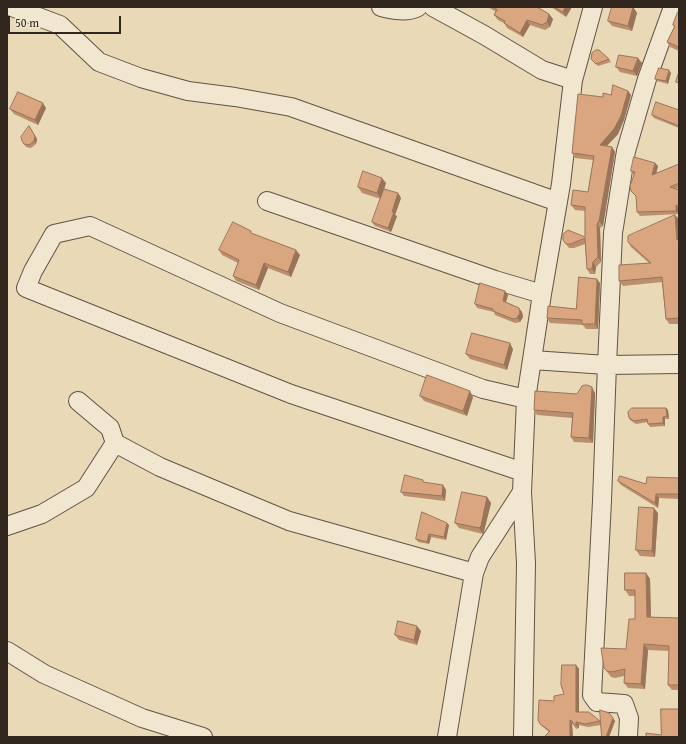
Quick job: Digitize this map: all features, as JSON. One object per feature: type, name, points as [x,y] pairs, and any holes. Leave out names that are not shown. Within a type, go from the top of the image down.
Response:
[{"type":"street","points":[[12,7],[60,25],[99,62],[141,78],[188,91],[235,97],[291,107],[558,202]]},
{"type":"street","points":[[381,7],[395,10],[414,9],[418,7]]},
{"type":"street","points":[[433,7],[484,35],[542,70],[574,80]]},
{"type":"street","points":[[523,737],[526,563],[522,492],[526,399],[558,202],[574,80],[593,7]]},
{"type":"street","points":[[628,737],[629,718],[624,704],[597,702],[592,695],[602,502],[613,233],[626,151],[647,79],[673,7]]},
{"type":"street","points":[[267,201],[495,280],[542,294]]},
{"type":"street","points":[[523,472],[291,394],[26,288],[33,271],[54,234],[90,226],[280,313],[483,389],[526,399]]},
{"type":"street","points":[[532,360],[607,365],[679,364]]},
{"type":"street","points":[[78,401],[110,428],[115,444],[160,467],[289,522],[474,574]]},
{"type":"street","points":[[7,526],[42,514],[86,488],[115,444]]},
{"type":"street","points":[[447,737],[474,574],[480,557],[522,492]]},
{"type":"street","points":[[7,651],[44,674],[142,718],[203,737]]},
{"type":"building","points":[[493,7],[537,7],[549,14],[547,22],[542,25],[527,20],[520,33],[504,23],[505,21],[494,15],[497,10]]},
{"type":"building","points":[[555,7],[565,7],[563,12]]},
{"type":"building","points":[[612,7],[633,7],[628,26],[608,21]]},
{"type":"building","points":[[678,12],[679,47],[667,42],[675,26],[673,25]]},
{"type":"building","points":[[599,50],[609,59],[596,64],[591,59],[592,53]]},
{"type":"building","points":[[619,55],[638,58],[633,71],[616,67]]},
{"type":"building","points":[[659,68],[669,70],[666,81],[655,79]]},
{"type":"building","points":[[679,72],[679,83],[676,82]]},
{"type":"building","points":[[613,85],[628,91],[621,116],[614,129],[600,145],[612,147],[599,221],[597,224],[598,257],[593,262],[592,269],[587,269],[585,238],[571,244],[566,244],[563,240],[563,234],[568,230],[585,237],[585,207],[571,205],[573,190],[588,192],[594,156],[572,153],[578,94],[603,97],[603,93],[611,95]]},
{"type":"building","points":[[18,92],[43,103],[35,120],[10,109]]},
{"type":"building","points":[[656,102],[679,110],[679,126],[652,115]]},
{"type":"building","points":[[29,126],[35,136],[34,141],[29,145],[24,144],[21,137]]},
{"type":"building","points":[[634,157],[655,163],[652,175],[679,164],[679,183],[670,187],[679,190],[679,206],[676,205],[676,211],[637,212],[636,196],[631,191],[630,186],[635,172],[631,171]]},
{"type":"building","points":[[363,171],[382,178],[377,193],[358,187]]},
{"type":"building","points":[[384,189],[398,193],[392,212],[394,212],[388,228],[372,222]]},
{"type":"building","points":[[675,215],[677,240],[679,239],[679,318],[666,319],[662,277],[619,281],[619,265],[651,263],[628,242],[628,236]]},
{"type":"building","points":[[233,222],[251,231],[251,233],[296,250],[288,272],[264,263],[256,285],[233,276],[239,260],[219,250]]},
{"type":"building","points":[[579,277],[597,279],[595,324],[582,324],[582,320],[547,318],[548,306],[576,309]]},
{"type":"building","points":[[480,283],[505,291],[503,301],[519,308],[520,313],[517,318],[513,319],[493,311],[493,309],[475,304]]},
{"type":"building","points":[[472,333],[510,343],[504,365],[466,354]]},
{"type":"building","points":[[427,375],[470,391],[463,411],[420,396]]},
{"type":"building","points":[[587,385],[592,387],[589,438],[571,437],[573,413],[534,410],[535,391],[577,394],[582,386]]},
{"type":"building","points":[[632,408],[666,408],[667,416],[663,417],[663,423],[648,424],[647,419],[634,421],[629,418],[628,412]]},
{"type":"building","points":[[405,475],[423,480],[423,482],[443,485],[442,496],[401,492]]},
{"type":"building","points":[[620,476],[646,484],[647,477],[679,478],[679,494],[656,494],[655,503],[618,481]]},
{"type":"building","points":[[462,492],[487,497],[481,526],[479,528],[455,523]]},
{"type":"building","points":[[639,507],[654,508],[652,551],[636,550]]},
{"type":"building","points":[[422,512],[447,523],[444,537],[429,534],[427,542],[416,539]]},
{"type":"building","points":[[625,573],[646,573],[647,617],[679,618],[679,685],[668,685],[669,646],[644,644],[641,684],[624,683],[625,669],[611,672],[604,668],[601,648],[626,649],[629,619],[635,619],[635,590],[625,590]]},
{"type":"building","points":[[398,621],[417,626],[414,640],[395,635]]},
{"type":"building","points":[[562,665],[576,665],[576,712],[589,712],[600,721],[585,724],[576,722],[576,725],[574,725],[570,720],[570,737],[544,737],[550,731],[540,724],[538,720],[539,700],[554,701],[554,696],[564,694],[561,685]]},
{"type":"building","points":[[661,709],[679,709],[679,737],[646,737],[646,733],[661,735]]},
{"type":"building","points":[[600,710],[609,713],[613,718],[606,737],[602,737]]}]
